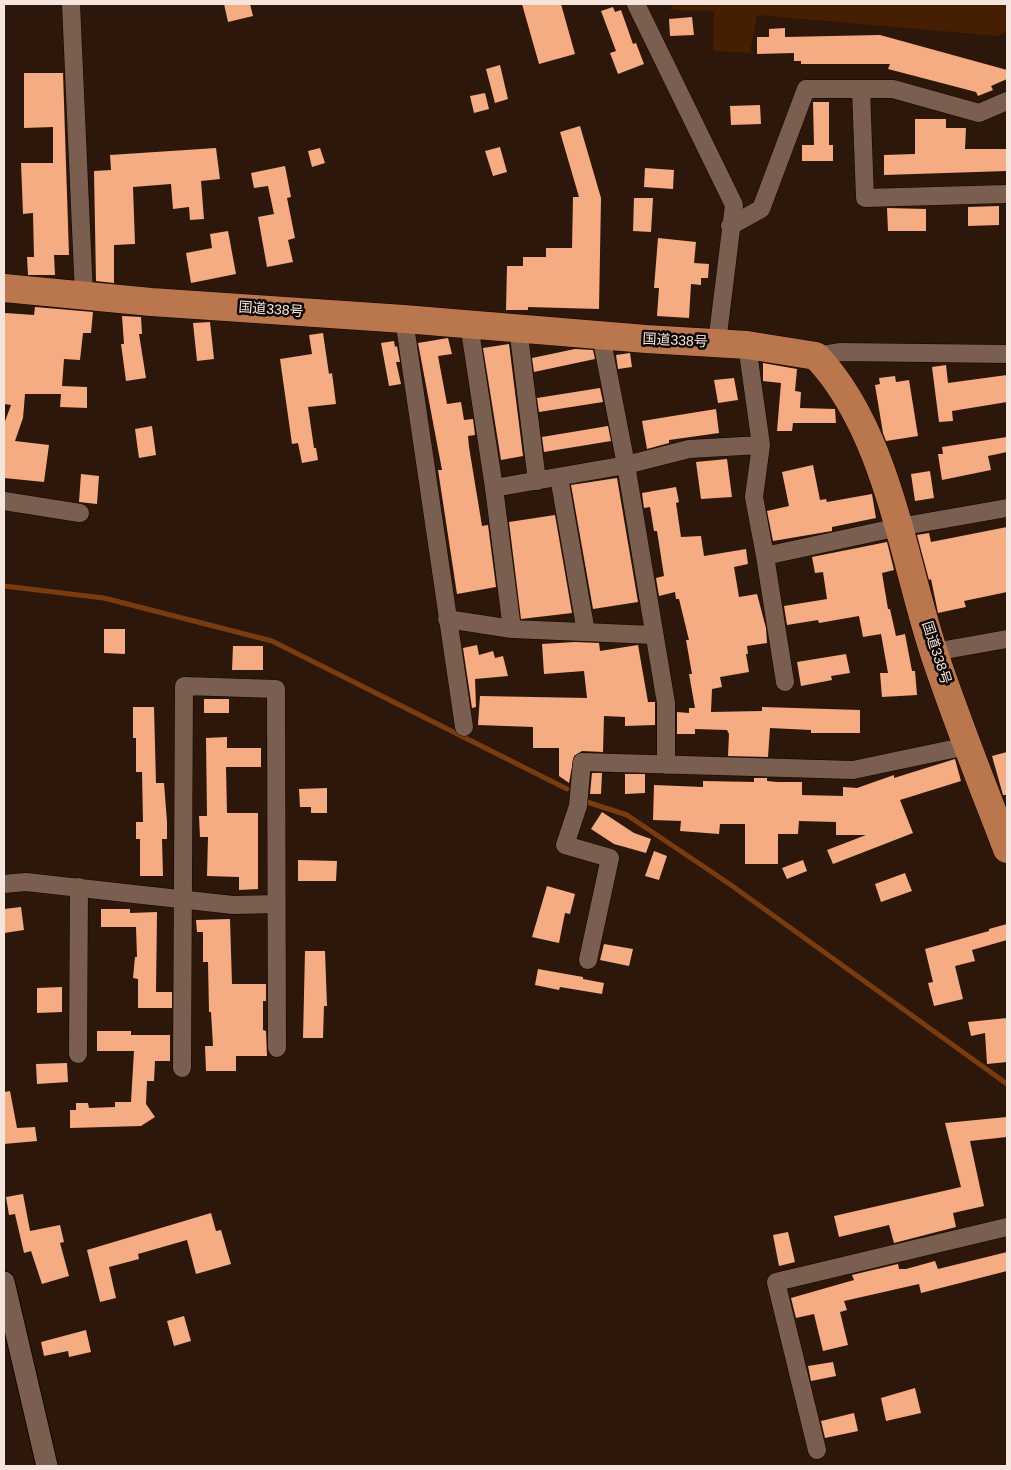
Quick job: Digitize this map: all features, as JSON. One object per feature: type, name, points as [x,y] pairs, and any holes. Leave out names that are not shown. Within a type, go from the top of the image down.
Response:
[{"type":"highway","name":"国道338号","points":[[4,288],[601,336],[747,345],[816,356],[848,399],[869,439],[899,527],[934,652],[967,746],[1007,849]]},
{"type":"street","points":[[71,4],[84,295]]},
{"type":"street","points":[[636,4],[734,205],[717,343]]},
{"type":"street","points":[[730,226],[762,209],[806,89],[893,89],[979,113],[1007,101]]},
{"type":"street","points":[[861,89],[865,198],[1007,194]]},
{"type":"street","points":[[404,319],[464,727]]},
{"type":"street","points":[[469,324],[494,488],[512,628]]},
{"type":"street","points":[[518,328],[537,481]]},
{"type":"street","points":[[601,336],[626,465],[666,703],[666,765]]},
{"type":"street","points":[[747,345],[761,445],[754,497],[784,682]]},
{"type":"street","points":[[816,356],[842,352],[1007,354]]},
{"type":"street","points":[[494,488],[626,465],[689,449],[761,445]]},
{"type":"street","points":[[559,477],[586,632]]},
{"type":"street","points":[[4,501],[80,512]]},
{"type":"street","points":[[765,556],[899,527],[1007,508]]},
{"type":"street","points":[[447,618],[512,628],[654,635]]},
{"type":"street","points":[[934,652],[1007,639]]},
{"type":"street","points":[[182,1068],[184,686],[276,689],[277,1048]]},
{"type":"street","points":[[588,960],[610,858],[565,846],[578,806],[582,762],[853,770],[967,746]]},
{"type":"street","points":[[4,884],[26,882],[233,905],[276,904]]},
{"type":"street","points":[[78,1054],[79,887]]},
{"type":"street","points":[[817,1450],[776,1282],[1007,1227]]},
{"type":"street","points":[[4,1282],[46,1466]]},
{"type":"shaded area","points":[[673,4],[1007,4],[1007,32],[998,36],[757,15],[750,53],[713,51],[714,11],[670,10]]},
{"type":"building","points":[[224,4],[250,4],[253,16],[228,22]]},
{"type":"building","points":[[522,4],[561,4],[575,54],[539,64]]},
{"type":"building","points":[[613,7],[615,12],[621,10],[633,44],[636,43],[644,64],[618,74],[610,53],[616,51],[601,11]]},
{"type":"building","points":[[692,17],[694,35],[670,36],[669,19]]},
{"type":"building","points":[[785,28],[785,37],[880,35],[1007,70],[1007,79],[991,86],[993,90],[978,96],[976,92],[888,69],[890,64],[801,64],[801,61],[794,61],[794,53],[757,54],[757,37],[769,37],[769,29]]},
{"type":"building","points":[[500,65],[508,99],[495,103],[486,69]]},
{"type":"building","points":[[24,73],[63,73],[69,255],[54,255],[55,275],[28,275],[27,257],[34,257],[33,213],[23,214],[21,163],[53,163],[53,127],[24,128]]},
{"type":"building","points":[[485,93],[489,109],[474,113],[470,96]]},
{"type":"building","points":[[813,102],[829,102],[829,145],[833,145],[833,161],[802,161],[802,145],[814,145]]},
{"type":"building","points":[[760,105],[761,124],[731,125],[730,106]]},
{"type":"building","points":[[915,119],[946,119],[946,128],[966,128],[965,149],[1007,149],[1007,171],[884,175],[884,155],[915,154]]},
{"type":"building","points":[[580,126],[601,198],[599,309],[528,307],[528,310],[506,310],[507,266],[523,266],[523,257],[546,257],[546,248],[572,248],[573,197],[579,197],[560,132]]},
{"type":"building","points":[[500,147],[507,172],[493,176],[485,151]]},
{"type":"building","points":[[216,148],[220,179],[201,181],[204,219],[190,220],[189,207],[173,209],[171,184],[133,187],[135,244],[114,245],[114,283],[96,281],[94,171],[111,170],[110,155]]},
{"type":"building","points":[[320,148],[325,163],[312,167],[308,151]]},
{"type":"building","points":[[285,166],[291,197],[287,198],[295,238],[288,240],[293,262],[267,267],[258,217],[274,214],[268,186],[254,188],[251,173]]},
{"type":"building","points":[[645,168],[674,170],[673,189],[644,187]]},
{"type":"building","points":[[634,198],[653,198],[651,232],[633,231]]},
{"type":"building","points":[[999,206],[999,225],[968,226],[968,207]]},
{"type":"building","points":[[887,208],[926,209],[926,231],[888,231]]},
{"type":"building","points":[[228,231],[236,274],[191,283],[186,253],[212,248],[210,234]]},
{"type":"building","points":[[658,238],[696,242],[694,263],[709,264],[708,278],[701,278],[701,285],[691,284],[689,318],[657,316],[659,288],[654,288]]},
{"type":"building","points":[[35,307],[93,312],[91,333],[83,333],[80,360],[64,359],[62,386],[87,387],[87,408],[60,407],[61,394],[25,394],[23,418],[15,441],[49,445],[44,482],[4,478],[4,424],[11,405],[4,404],[5,313],[34,315]]},
{"type":"building","points":[[122,316],[141,317],[142,334],[139,334],[146,378],[126,381],[121,344],[124,344]]},
{"type":"building","points":[[210,322],[214,359],[197,361],[193,323]]},
{"type":"building","points":[[323,333],[329,374],[332,373],[336,404],[308,407],[314,448],[316,448],[318,460],[302,463],[298,443],[292,444],[280,359],[312,354],[309,335]]},
{"type":"building","points":[[448,338],[452,354],[438,356],[447,404],[461,402],[464,420],[473,419],[475,435],[468,436],[469,447],[482,526],[488,525],[496,587],[457,594],[438,470],[442,470],[418,343]]},
{"type":"building","points":[[394,341],[395,347],[397,346],[400,362],[396,362],[401,384],[389,386],[381,343]]},
{"type":"building","points":[[509,344],[523,456],[501,460],[483,348]]},
{"type":"building","points":[[575,349],[593,350],[595,359],[534,372],[532,358]]},
{"type":"building","points":[[630,353],[632,367],[618,369],[616,355]]},
{"type":"building","points":[[763,363],[797,369],[795,391],[801,392],[800,408],[835,409],[836,423],[793,423],[792,431],[777,431],[781,383],[763,381]]},
{"type":"building","points":[[946,365],[948,383],[1007,375],[1007,402],[952,411],[953,421],[939,422],[932,367]]},
{"type":"building","points":[[895,376],[896,382],[909,380],[918,436],[886,441],[875,385],[880,384],[879,378]]},
{"type":"building","points":[[734,378],[738,400],[718,403],[714,380]]},
{"type":"building","points":[[600,388],[603,402],[539,412],[537,398]]},
{"type":"building","points":[[716,409],[719,433],[669,440],[669,443],[647,449],[642,421]]},
{"type":"building","points":[[152,426],[156,455],[139,458],[135,429]]},
{"type":"building","points":[[608,426],[611,441],[544,452],[542,437]]},
{"type":"building","points":[[1007,437],[1007,452],[988,456],[991,470],[942,480],[938,454],[943,454],[942,447]]},
{"type":"building","points":[[727,459],[732,497],[701,499],[696,462]]},
{"type":"building","points":[[813,465],[820,500],[826,499],[827,502],[872,494],[876,518],[832,527],[832,531],[773,541],[767,511],[789,506],[782,472]]},
{"type":"building","points":[[930,471],[934,498],[915,501],[911,474]]},
{"type":"building","points":[[81,474],[99,476],[97,504],[79,502]]},
{"type":"building","points":[[617,478],[638,602],[593,609],[571,485]]},
{"type":"building","points":[[676,487],[679,502],[676,503],[681,537],[701,536],[704,556],[746,549],[748,564],[734,567],[739,597],[757,594],[766,628],[767,643],[747,646],[748,654],[746,654],[749,672],[720,677],[722,687],[712,689],[711,712],[762,711],[762,707],[860,710],[860,733],[811,733],[811,730],[770,728],[768,757],[728,756],[729,734],[727,730],[695,729],[695,734],[677,734],[677,712],[689,713],[689,708],[695,708],[686,640],[689,640],[679,599],[676,599],[675,592],[659,596],[656,578],[664,576],[657,531],[654,531],[650,507],[644,508],[642,493]]},
{"type":"building","points":[[555,515],[572,613],[521,619],[509,522]]},
{"type":"building","points":[[1007,527],[1007,592],[964,601],[966,607],[938,613],[931,579],[929,580],[917,535],[929,533],[931,542]]},
{"type":"building","points":[[887,542],[894,570],[882,573],[888,609],[890,609],[896,636],[905,634],[912,671],[915,671],[917,695],[882,697],[880,673],[888,673],[881,634],[863,637],[859,616],[819,623],[818,620],[787,625],[784,606],[827,599],[823,572],[815,573],[812,557]]},
{"type":"building","points":[[104,629],[125,629],[125,654],[104,653]]},
{"type":"building","points":[[599,643],[600,651],[638,645],[648,702],[655,702],[655,725],[625,726],[625,717],[604,716],[603,752],[582,751],[574,756],[569,783],[559,776],[559,748],[533,748],[533,727],[478,725],[480,696],[587,698],[584,671],[544,674],[542,644]]},
{"type":"building","points":[[477,645],[479,655],[493,651],[495,658],[503,656],[508,676],[475,679],[476,707],[472,708],[463,648]]},
{"type":"building","points":[[233,646],[263,646],[263,670],[232,670]]},
{"type":"building","points":[[846,654],[850,673],[831,676],[832,680],[801,686],[797,662]]},
{"type":"building","points":[[204,699],[229,699],[229,713],[204,713]]},
{"type":"building","points":[[133,707],[154,707],[156,783],[164,783],[167,822],[167,839],[162,839],[163,876],[140,876],[140,839],[136,839],[136,822],[143,822],[142,772],[136,772],[136,738],[133,738]]},
{"type":"building","points":[[227,737],[227,748],[261,748],[261,767],[226,767],[227,813],[258,813],[258,889],[239,890],[239,877],[207,876],[208,837],[200,837],[199,816],[207,816],[206,738]]},
{"type":"building","points":[[1007,752],[1007,795],[1003,795],[992,756]]},
{"type":"building","points":[[955,759],[961,781],[900,800],[913,833],[833,864],[827,850],[866,835],[836,835],[836,822],[799,821],[798,834],[778,834],[778,864],[745,864],[745,824],[720,824],[719,834],[680,831],[681,821],[653,820],[654,785],[703,787],[703,781],[754,782],[754,778],[767,778],[767,781],[802,782],[802,795],[843,796],[843,787],[857,788],[894,775],[894,778]]},
{"type":"building","points":[[592,773],[602,773],[601,794],[590,794]]},
{"type":"building","points":[[625,774],[645,774],[645,793],[625,794]]},
{"type":"building","points":[[327,788],[327,813],[311,813],[311,807],[300,807],[299,789]]},
{"type":"building","points":[[602,812],[634,833],[651,839],[646,853],[614,844],[591,829]]},
{"type":"building","points":[[654,851],[667,856],[659,880],[645,876]]},
{"type":"building","points":[[298,860],[337,861],[336,881],[298,881]]},
{"type":"building","points":[[803,860],[807,871],[787,879],[782,868]]},
{"type":"building","points":[[905,873],[912,891],[881,902],[875,884]]},
{"type":"building","points":[[547,886],[575,894],[570,914],[565,913],[559,943],[532,937]]},
{"type":"building","points":[[21,907],[24,930],[4,933],[4,909]]},
{"type":"building","points":[[101,909],[130,909],[130,913],[157,912],[156,992],[172,992],[172,1008],[138,1008],[138,979],[133,978],[135,957],[137,957],[136,927],[101,927]]},
{"type":"building","points":[[230,919],[232,984],[266,984],[266,1001],[263,1001],[263,1030],[266,1031],[267,1056],[236,1056],[236,1071],[206,1071],[205,1046],[213,1046],[211,1012],[209,1012],[208,962],[203,962],[203,932],[197,932],[196,920]]},
{"type":"building","points":[[1007,924],[1007,940],[972,950],[975,961],[955,966],[963,999],[934,1006],[928,983],[933,982],[925,949]]},
{"type":"building","points":[[604,944],[633,949],[629,966],[600,960]]},
{"type":"building","points":[[305,951],[325,951],[327,1006],[324,1006],[323,1038],[303,1038]]},
{"type":"building","points":[[538,969],[583,977],[583,979],[604,983],[602,994],[560,987],[559,990],[535,985]]},
{"type":"building","points":[[62,987],[62,1012],[37,1013],[37,988]]},
{"type":"building","points":[[1007,1018],[1007,1062],[987,1064],[985,1033],[971,1036],[968,1022]]},
{"type":"building","points":[[97,1031],[131,1031],[131,1035],[170,1035],[170,1061],[155,1061],[154,1081],[147,1081],[146,1104],[155,1117],[141,1126],[70,1128],[70,1110],[76,1110],[76,1103],[88,1103],[89,1108],[115,1107],[115,1102],[131,1102],[134,1051],[97,1051]]},
{"type":"building","points":[[67,1063],[68,1082],[37,1084],[36,1064]]},
{"type":"building","points":[[10,1091],[17,1128],[35,1127],[37,1141],[4,1144],[4,1092]]},
{"type":"building","points":[[1007,1117],[1007,1137],[970,1141],[984,1206],[953,1213],[956,1227],[894,1243],[889,1225],[839,1237],[834,1216],[961,1187],[945,1123]]},
{"type":"building","points":[[23,1194],[30,1231],[60,1225],[64,1242],[60,1243],[69,1276],[42,1284],[31,1251],[24,1253],[15,1214],[9,1215],[6,1197]]},
{"type":"building","points":[[211,1213],[216,1231],[221,1230],[231,1264],[196,1274],[187,1240],[138,1254],[139,1259],[109,1267],[116,1298],[100,1302],[87,1250]]},
{"type":"building","points":[[788,1232],[795,1262],[779,1266],[773,1235]]},
{"type":"building","points":[[1007,1252],[1007,1271],[921,1293],[919,1284],[844,1301],[847,1310],[840,1312],[848,1345],[823,1351],[814,1314],[796,1318],[791,1298],[854,1280],[852,1275],[898,1264],[899,1269],[906,1269],[935,1261],[938,1269]]},
{"type":"building","points":[[184,1316],[191,1341],[174,1346],[167,1321]]},
{"type":"building","points":[[86,1330],[91,1352],[69,1357],[68,1351],[44,1356],[41,1342]]},
{"type":"building","points":[[833,1362],[836,1376],[811,1381],[808,1366]]},
{"type":"building","points":[[915,1388],[921,1413],[886,1421],[881,1398]]},
{"type":"building","points":[[854,1413],[858,1431],[825,1438],[821,1421]]},
{"type":"waterway","points":[[4,586],[104,598],[272,641],[567,789]]},
{"type":"waterway","points":[[587,802],[627,815],[731,885],[1007,1084]]}]
